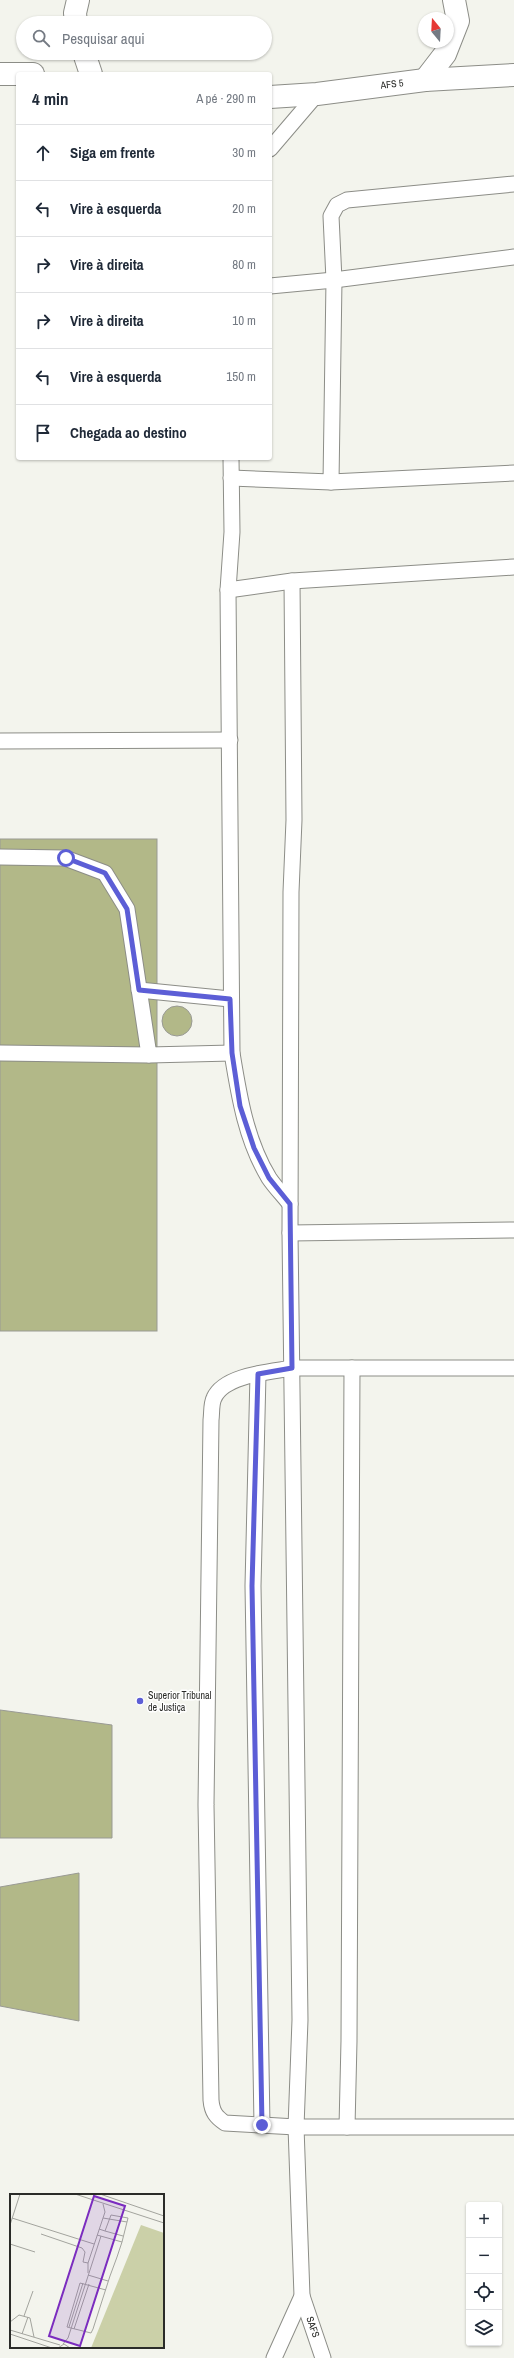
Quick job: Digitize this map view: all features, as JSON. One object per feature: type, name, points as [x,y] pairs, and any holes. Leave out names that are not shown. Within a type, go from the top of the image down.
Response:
[{"type":"main road","points":[[75,16],[78,0]]},
{"type":"main road","points":[[425,80],[445,54],[458,21],[454,0]]},
{"type":"main road","points":[[86,60],[90,72]]},
{"type":"main road","points":[[0,74],[16,74]]},
{"type":"main road","name":"AFS 5","points":[[272,97],[317,94],[425,80],[514,75]]},
{"type":"lane","points":[[272,147],[317,94]]},
{"type":"lane","points":[[331,482],[334,280],[331,216],[336,205],[347,200],[514,184]]},
{"type":"lane","points":[[272,286],[334,280],[514,256]]},
{"type":"lane","points":[[231,460],[232,532],[228,590],[230,740],[230,999],[232,1053],[240,1106],[254,1148],[269,1178],[290,1204]]},
{"type":"lane","points":[[231,478],[331,482],[514,473]]},
{"type":"lane","points":[[228,590],[292,581],[514,567]]},
{"type":"lane","points":[[274,2358],[302,2296],[296,2127],[300,2020],[290,1233],[291,892],[294,820],[292,581]]},
{"type":"lane","points":[[0,742],[230,740]]},
{"type":"lane","points":[[0,857],[66,858],[105,873],[127,909],[149,1055]]},
{"type":"lane","points":[[139,990],[230,999]]},
{"type":"lane","points":[[0,1053],[149,1055],[232,1053]]},
{"type":"lane","points":[[290,1233],[514,1230]]},
{"type":"lane","points":[[514,1368],[292,1368],[258,1374],[226,1383],[213,1399],[211,1420],[206,1805],[211,2108],[216,2117],[225,2124],[296,2127],[514,2127]]},
{"type":"lane","points":[[347,2127],[349,2041],[352,1368]]},
{"type":"lane","points":[[258,1374],[252,1586],[262,2125]]},
{"type":"lane","name":"SAFS","points":[[302,2296],[323,2358]]},
{"type":"building","points":[[0,839],[157,839],[157,1331],[0,1331]]},
{"type":"building","points":[[177,1006],[188,1010],[192,1021],[188,1032],[177,1036],[166,1032],[162,1021],[166,1010]]},
{"type":"building","points":[[0,1710],[112,1725],[112,1838],[0,1838]]},
{"type":"building","points":[[79,1873],[79,2021],[0,2006],[0,1887]]},
{"type":"place","name":"Superior Tribunal de Justiça","points":[[140,1701]]},
{"type":"route","points":[[66,858],[105,873],[127,909],[139,990],[230,999],[232,1053],[240,1106],[254,1148],[269,1178],[290,1204],[292,1368],[258,1374],[252,1586],[262,2125]]}]
